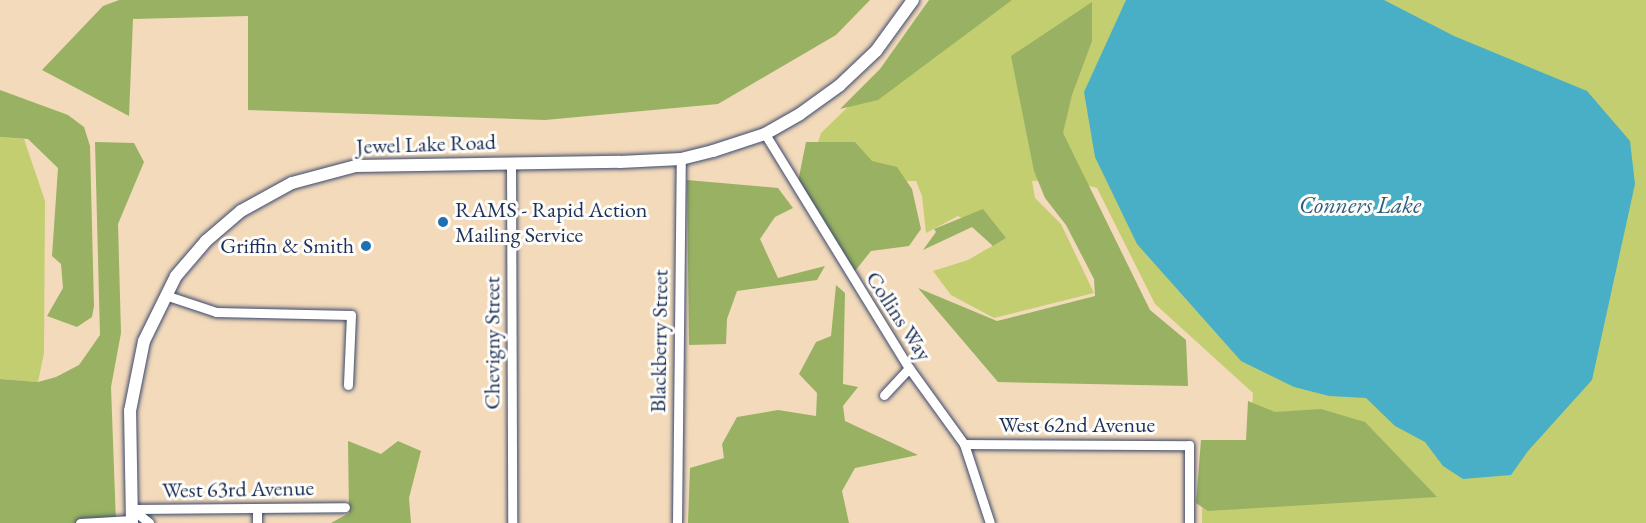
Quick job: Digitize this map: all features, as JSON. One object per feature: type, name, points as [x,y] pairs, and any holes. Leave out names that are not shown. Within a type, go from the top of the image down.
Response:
[{"type":"main road","name":"Jewel Lake Road","points":[[132,517],[129,428],[134,382],[144,341],[165,295],[193,254],[222,225],[262,198],[300,180],[376,164],[681,159],[765,134],[801,114],[840,85],[876,51],[913,0]]},
{"type":"street","name":"Collins Way","points":[[765,134],[909,368],[964,444],[990,523]]},
{"type":"street","name":"Blackberry Street","points":[[677,523],[681,159]]},
{"type":"street","name":"Chevigny Street","points":[[511,162],[512,523]]},
{"type":"street","points":[[165,295],[216,312],[351,315],[348,385]]},
{"type":"street","points":[[884,395],[909,368]]},
{"type":"street","name":"West 62nd Avenue","points":[[964,444],[1189,445],[1189,523]]},
{"type":"street","name":"West 63rd Avenue","points":[[80,523],[257,508],[345,507]]},
{"type":"street","points":[[257,508],[257,523]]},
{"type":"street","points":[[132,517],[149,523]]},
{"type":"green space","points":[[119,0],[870,0],[836,35],[718,104],[545,120],[248,110],[248,16],[133,19],[129,116],[42,70],[103,6]]},
{"type":"green space","points":[[929,0],[1012,0],[878,100],[840,109],[880,69]]},
{"type":"green space","points":[[936,0],[1646,0],[1646,523],[1202,523],[1203,444],[1250,443],[1253,393],[1155,304],[1097,188],[1065,180],[1032,181],[1035,198],[1061,224],[1094,293],[994,318],[951,295],[933,271],[968,260],[1006,238],[958,216],[926,233],[922,196],[916,181],[805,182],[821,133],[886,70]]},
{"type":"green space","points":[[1092,2],[1092,41],[1072,95],[1063,133],[1150,310],[1186,340],[1188,386],[998,382],[918,288],[997,321],[1095,296],[1094,279],[1066,225],[1045,198],[1034,171],[1011,56]]},
{"type":"green space","points":[[0,90],[68,115],[84,127],[90,146],[94,306],[92,317],[77,327],[47,316],[63,288],[61,264],[52,256],[58,168],[28,139],[0,137]]},
{"type":"green space","points":[[0,137],[24,139],[45,201],[44,353],[38,382],[0,379]]},
{"type":"green space","points":[[95,142],[134,143],[144,162],[118,224],[121,333],[111,387],[116,523],[0,523],[0,379],[38,382],[56,377],[79,365],[100,335]]},
{"type":"green space","points":[[806,142],[855,142],[872,161],[897,167],[912,189],[921,229],[909,246],[871,251],[855,271],[798,182]]},
{"type":"green space","points":[[687,180],[778,188],[793,208],[775,217],[760,239],[778,278],[825,266],[817,280],[737,291],[727,319],[726,344],[689,345]]},
{"type":"green space","points":[[983,209],[1006,238],[993,246],[972,227],[923,250],[936,232],[934,229]]},
{"type":"green space","points":[[836,285],[845,293],[843,384],[858,387],[843,406],[845,421],[918,455],[855,468],[842,491],[849,523],[688,523],[690,468],[724,458],[722,444],[737,417],[778,410],[816,416],[817,393],[799,374],[816,342],[831,336]]},
{"type":"green space","points":[[1248,401],[1275,412],[1321,409],[1365,422],[1437,497],[1208,511],[1196,503],[1201,440],[1246,440]]},
{"type":"green space","points":[[348,441],[381,454],[398,441],[421,451],[409,498],[411,523],[331,523],[349,513]]},
{"type":"water","name":"Conners Lake","points":[[1126,0],[1384,0],[1454,36],[1587,91],[1630,141],[1635,184],[1592,380],[1528,451],[1511,475],[1463,479],[1443,466],[1425,442],[1395,426],[1366,398],[1329,396],[1294,387],[1241,361],[1137,244],[1095,157],[1084,92]]},
{"type":"place","name":"RAMS - Rapid Action Mailing Service","points":[[443,222]]},
{"type":"place","name":"Griffin & Smith","points":[[366,246]]}]
